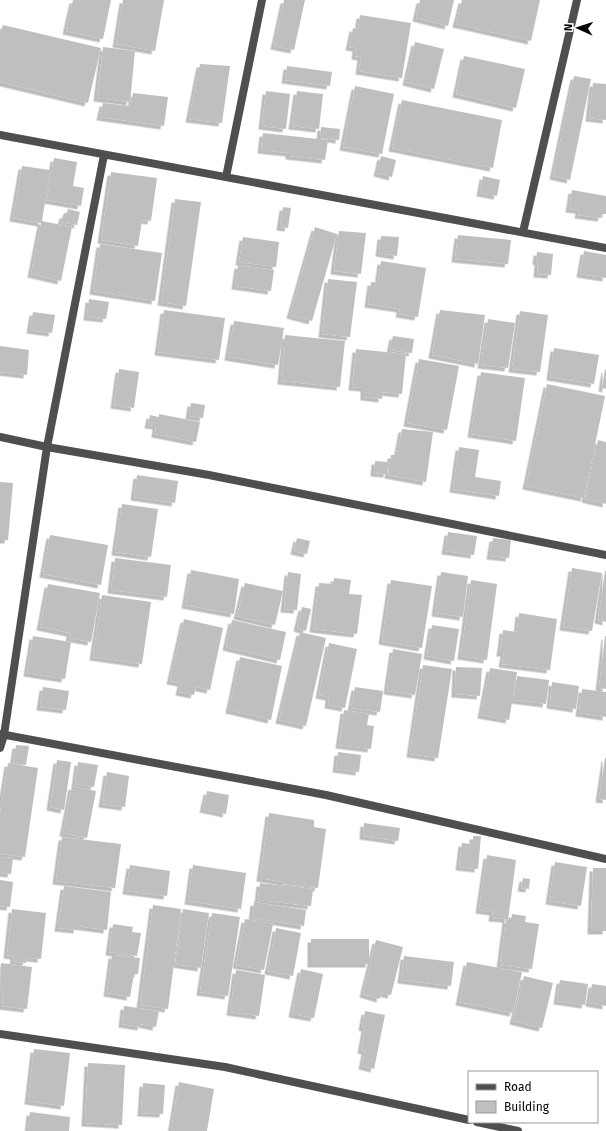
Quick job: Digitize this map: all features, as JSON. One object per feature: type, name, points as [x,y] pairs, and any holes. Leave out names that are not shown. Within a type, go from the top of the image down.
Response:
[{"type":"street","points":[[226,177],[262,0]]},
{"type":"street","points":[[524,232],[577,0]]},
{"type":"street","points":[[0,135],[606,248]]},
{"type":"street","points":[[0,748],[47,447],[104,155]]},
{"type":"street","points":[[0,437],[47,447],[210,475],[606,555]]},
{"type":"street","points":[[2,734],[326,795],[606,858]]},
{"type":"street","points":[[0,1034],[225,1067],[468,1120]]},
{"type":"street","points":[[482,1123],[518,1131]]},
{"type":"building","points":[[73,0],[111,0],[103,39],[66,31]]},
{"type":"building","points":[[123,0],[164,0],[155,51],[116,44]]},
{"type":"building","points":[[284,0],[305,0],[294,50],[274,46]]},
{"type":"building","points":[[420,0],[454,0],[448,26],[416,18]]},
{"type":"building","points":[[462,0],[540,0],[531,41],[456,24]]},
{"type":"building","points":[[360,15],[411,23],[402,78],[359,71],[361,57],[355,56],[356,48],[349,47],[353,28],[358,29]]},
{"type":"building","points":[[3,25],[101,48],[88,103],[0,82],[0,34]]},
{"type":"building","points":[[415,42],[444,49],[434,89],[406,82]]},
{"type":"building","points":[[103,47],[135,51],[130,102],[97,98]]},
{"type":"building","points":[[464,56],[525,69],[516,108],[456,94]]},
{"type":"building","points":[[200,64],[230,66],[222,123],[189,119]]},
{"type":"building","points":[[287,66],[332,72],[330,86],[285,80]]},
{"type":"building","points":[[574,76],[591,79],[570,180],[553,176]]},
{"type":"building","points":[[593,83],[606,84],[606,120],[589,118]]},
{"type":"building","points":[[355,86],[394,94],[382,154],[343,147]]},
{"type":"building","points":[[266,91],[290,94],[286,129],[262,126]]},
{"type":"building","points":[[297,91],[323,94],[319,129],[292,126]]},
{"type":"building","points":[[133,93],[168,97],[164,126],[100,117],[103,103],[131,106]]},
{"type":"building","points":[[402,100],[502,120],[493,168],[392,148]]},
{"type":"building","points":[[321,127],[340,129],[339,140],[320,138]]},
{"type":"building","points":[[263,133],[328,140],[325,160],[289,156],[289,153],[261,150]]},
{"type":"building","points":[[381,156],[396,160],[392,177],[377,173]]},
{"type":"building","points":[[54,158],[77,162],[73,186],[84,188],[81,206],[47,200]]},
{"type":"building","points":[[22,166],[50,170],[42,221],[72,227],[61,281],[31,274],[41,223],[13,218]]},
{"type":"building","points":[[111,172],[157,178],[151,221],[142,220],[138,246],[101,240]]},
{"type":"building","points":[[483,176],[500,180],[497,196],[480,193]]},
{"type":"building","points":[[572,190],[606,196],[606,214],[602,214],[601,218],[578,215],[579,210],[569,209]]},
{"type":"building","points":[[175,199],[201,202],[186,306],[161,302]]},
{"type":"building","points":[[283,207],[291,208],[288,228],[280,227]]},
{"type":"building","points":[[68,209],[80,212],[77,225],[61,222],[63,215],[66,215]]},
{"type":"building","points":[[315,227],[337,234],[312,321],[290,315]]},
{"type":"building","points":[[339,231],[366,233],[361,274],[334,271]]},
{"type":"building","points":[[458,235],[511,240],[508,264],[455,259]]},
{"type":"building","points":[[381,236],[399,237],[397,256],[379,253]]},
{"type":"building","points":[[243,237],[279,242],[276,267],[239,262]]},
{"type":"building","points":[[100,244],[162,253],[155,301],[93,291]]},
{"type":"building","points":[[584,251],[606,255],[606,278],[580,274]]},
{"type":"building","points":[[537,252],[553,254],[551,275],[537,274]]},
{"type":"building","points":[[381,261],[426,268],[418,317],[399,314],[400,309],[368,304],[371,282],[378,283]]},
{"type":"building","points":[[238,265],[274,270],[271,291],[235,286]]},
{"type":"building","points":[[328,279],[357,282],[350,337],[322,334]]},
{"type":"building","points":[[89,299],[109,302],[106,319],[87,317]]},
{"type":"building","points":[[164,310],[225,318],[219,360],[158,352]]},
{"type":"building","points":[[440,310],[485,315],[478,364],[432,355]]},
{"type":"building","points":[[520,311],[548,315],[540,372],[512,369]]},
{"type":"building","points":[[33,312],[55,315],[52,333],[30,330]]},
{"type":"building","points":[[488,319],[515,323],[508,368],[481,365]]},
{"type":"building","points":[[234,321],[284,328],[278,365],[228,357]]},
{"type":"building","points":[[285,335],[345,341],[340,387],[281,381]]},
{"type":"building","points":[[393,336],[414,339],[412,353],[390,350]]},
{"type":"building","points":[[0,346],[29,350],[27,375],[0,372]]},
{"type":"building","points":[[554,348],[599,355],[594,384],[550,377]]},
{"type":"building","points":[[356,349],[406,354],[402,394],[382,392],[382,399],[364,397],[364,388],[352,387]]},
{"type":"building","points":[[419,359],[459,366],[447,430],[407,423]]},
{"type":"building","points":[[119,369],[139,372],[134,408],[114,405]]},
{"type":"building","points":[[605,369],[606,370],[606,389],[602,388]]},
{"type":"building","points":[[481,372],[525,378],[516,441],[471,434]]},
{"type":"building","points":[[547,384],[605,396],[584,498],[526,486]]},
{"type":"building","points":[[191,403],[205,405],[203,418],[189,416]]},
{"type":"building","points":[[159,414],[200,422],[196,442],[155,434],[156,426],[148,425],[150,415],[159,417]]},
{"type":"building","points":[[402,429],[433,432],[426,482],[388,475],[391,455],[397,455]]},
{"type":"building","points":[[598,440],[606,442],[606,504],[585,499]]},
{"type":"building","points":[[459,447],[479,450],[475,477],[501,481],[499,496],[453,489]]},
{"type":"building","points":[[375,461],[388,462],[387,474],[374,473]]},
{"type":"building","points":[[137,475],[178,481],[175,503],[134,497]]},
{"type":"building","points":[[0,482],[13,483],[8,540],[0,540]]},
{"type":"building","points":[[122,504],[158,509],[151,557],[115,552]]},
{"type":"building","points":[[448,532],[477,536],[474,555],[445,551]]},
{"type":"building","points":[[50,535],[108,545],[101,585],[43,574]]},
{"type":"building","points":[[297,538],[310,541],[307,554],[294,551]]},
{"type":"building","points":[[493,538],[511,540],[509,558],[490,556]]},
{"type":"building","points":[[115,558],[171,565],[167,597],[111,590]]},
{"type":"building","points":[[572,568],[602,573],[592,631],[563,627]]},
{"type":"building","points":[[191,570],[239,579],[234,614],[185,605]]},
{"type":"building","points":[[606,571],[606,622],[598,620]]},
{"type":"building","points":[[288,572],[301,574],[297,610],[284,609]]},
{"type":"building","points":[[441,572],[468,576],[463,617],[435,613]]},
{"type":"building","points":[[334,578],[351,580],[349,594],[362,595],[357,634],[313,629],[319,583],[333,584]]},
{"type":"building","points":[[391,580],[432,586],[422,648],[382,641]]},
{"type":"building","points":[[471,580],[497,584],[487,660],[461,656]]},
{"type":"building","points":[[245,583],[283,591],[275,625],[237,616]]},
{"type":"building","points":[[48,584],[100,593],[91,642],[69,638],[70,633],[40,627]]},
{"type":"building","points":[[102,595],[151,602],[142,664],[93,657]]},
{"type":"building","points":[[302,607],[311,609],[306,631],[297,628]]},
{"type":"building","points":[[519,613],[557,619],[550,670],[502,664],[504,653],[500,653],[503,630],[517,632]]},
{"type":"building","points":[[184,619],[223,628],[210,690],[196,687],[194,695],[179,692],[181,683],[170,681]]},
{"type":"building","points":[[232,620],[286,632],[280,660],[226,647]]},
{"type":"building","points":[[432,625],[459,629],[454,661],[427,656]]},
{"type":"building","points":[[300,632],[326,638],[306,726],[279,720]]},
{"type":"building","points":[[33,636],[71,642],[65,679],[27,673]]},
{"type":"building","points":[[606,636],[606,689],[599,688]]},
{"type":"building","points":[[329,643],[357,649],[345,708],[328,705],[329,697],[319,695]]},
{"type":"building","points":[[393,649],[422,654],[415,695],[387,691]]},
{"type":"building","points":[[240,657],[282,666],[271,720],[229,710]]},
{"type":"building","points":[[423,665],[452,669],[438,758],[410,754]]},
{"type":"building","points":[[456,667],[482,668],[480,696],[455,694]]},
{"type":"building","points":[[490,668],[517,672],[509,720],[481,715]]},
{"type":"building","points":[[517,676],[549,680],[546,704],[514,700]]},
{"type":"building","points":[[552,682],[579,686],[576,709],[550,705]]},
{"type":"building","points":[[43,687],[69,691],[66,710],[40,707]]},
{"type":"building","points":[[355,687],[383,691],[380,712],[351,708]]},
{"type":"building","points":[[582,689],[606,692],[606,717],[579,713]]},
{"type":"building","points":[[344,710],[369,714],[367,725],[374,726],[371,749],[339,745]]},
{"type":"building","points":[[16,745],[29,746],[26,765],[13,763]]},
{"type":"building","points":[[338,752],[361,755],[359,772],[336,769]]},
{"type":"building","points":[[606,758],[606,800],[599,799]]},
{"type":"building","points":[[57,760],[71,762],[64,810],[50,807]]},
{"type":"building","points":[[78,762],[98,765],[94,787],[75,784]]},
{"type":"building","points":[[8,763],[38,768],[25,857],[0,854],[0,814]]},
{"type":"building","points":[[107,772],[129,776],[125,807],[102,804]]},
{"type":"building","points":[[72,786],[96,791],[87,838],[63,833]]},
{"type":"building","points":[[207,791],[229,795],[226,814],[203,809]]},
{"type":"building","points":[[269,813],[314,820],[314,827],[326,829],[318,888],[283,884],[283,882],[260,878]]},
{"type":"building","points":[[364,823],[400,828],[398,841],[363,836]]},
{"type":"building","points":[[473,836],[481,836],[478,869],[459,867],[462,843],[473,844]]},
{"type":"building","points":[[62,837],[121,844],[115,888],[56,881]]},
{"type":"building","points":[[487,855],[516,860],[508,920],[511,920],[512,914],[526,916],[525,922],[539,924],[532,969],[500,965],[506,919],[492,918],[493,912],[479,910]]},
{"type":"building","points":[[0,857],[13,858],[11,874],[0,873]]},
{"type":"building","points":[[555,862],[587,867],[581,906],[549,901]]},
{"type":"building","points":[[130,865],[170,871],[167,896],[126,891]]},
{"type":"building","points":[[193,865],[246,873],[241,909],[188,901]]},
{"type":"building","points":[[593,868],[606,868],[606,931],[591,931]]},
{"type":"building","points":[[523,878],[530,879],[529,889],[521,888]]},
{"type":"building","points":[[0,880],[13,882],[10,907],[0,906]]},
{"type":"building","points":[[260,883],[313,889],[311,906],[258,900]]},
{"type":"building","points":[[64,886],[111,892],[107,930],[77,926],[77,930],[58,928]]},
{"type":"building","points":[[254,902],[306,910],[304,926],[252,918]]},
{"type":"building","points":[[153,905],[181,909],[168,1009],[140,1005]]},
{"type":"building","points":[[12,909],[46,913],[41,959],[27,958],[26,963],[13,961],[14,956],[7,955]]},
{"type":"building","points":[[183,909],[209,913],[201,968],[175,964]]},
{"type":"building","points":[[212,913],[240,917],[228,996],[200,992]]},
{"type":"building","points":[[245,919],[273,924],[264,970],[236,965]]},
{"type":"building","points":[[113,924],[133,927],[132,932],[141,933],[137,956],[109,952]]},
{"type":"building","points":[[276,928],[301,933],[293,976],[268,971]]},
{"type":"building","points":[[311,939],[369,939],[369,964],[311,964]]},
{"type":"building","points":[[376,940],[403,947],[391,995],[381,993],[380,999],[363,994]]},
{"type":"building","points":[[112,955],[140,958],[138,974],[134,974],[130,997],[107,993]]},
{"type":"building","points":[[404,956],[454,962],[451,986],[401,980]]},
{"type":"building","points":[[467,962],[522,972],[513,1013],[459,1002]]},
{"type":"building","points":[[1,963],[32,967],[27,1009],[1,1006],[3,990],[0,989]]},
{"type":"building","points":[[301,969],[323,974],[314,1018],[292,1014]]},
{"type":"building","points":[[236,970],[265,975],[259,1016],[230,1012]]},
{"type":"building","points":[[524,976],[553,983],[542,1028],[513,1021]]},
{"type":"building","points":[[560,980],[588,984],[585,1005],[557,1001]]},
{"type":"building","points":[[592,984],[606,986],[606,1006],[589,1003]]},
{"type":"building","points":[[124,1006],[159,1011],[156,1027],[141,1024],[141,1027],[122,1024]]},
{"type":"building","points":[[365,1011],[385,1015],[374,1069],[362,1066],[365,1051],[361,1050],[365,1028],[362,1027]]},
{"type":"building","points":[[34,1049],[70,1053],[64,1106],[28,1101]]},
{"type":"building","points":[[88,1063],[125,1065],[122,1125],[85,1123]]},
{"type":"building","points":[[179,1082],[214,1089],[207,1131],[171,1131]]},
{"type":"building","points":[[143,1083],[165,1085],[163,1114],[141,1113]]},
{"type":"building","points":[[30,1112],[70,1117],[69,1131],[28,1131]]}]
